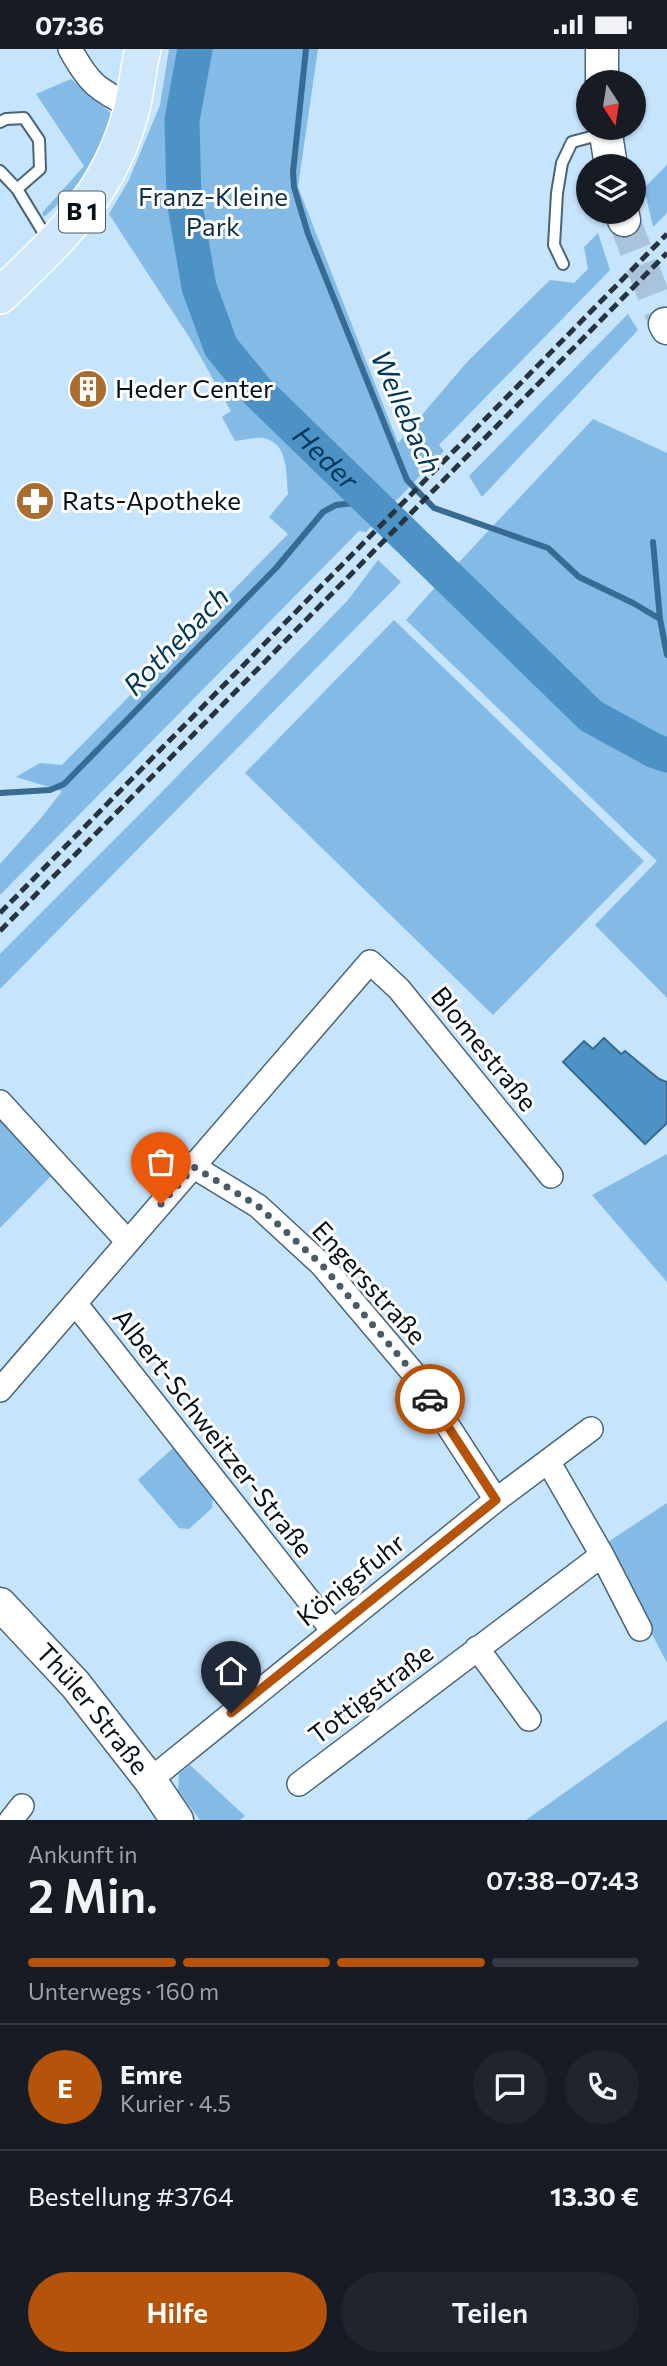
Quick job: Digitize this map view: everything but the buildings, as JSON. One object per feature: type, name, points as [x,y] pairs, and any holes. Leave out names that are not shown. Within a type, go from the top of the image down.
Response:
[{"type":"main road","name":"B 1","points":[[4,287],[52,246],[88,206],[104,181],[132,107],[143,49]]},
{"type":"main road","points":[[602,49],[602,70]]},
{"type":"main road","name":"Thüler Straße","points":[[0,1604],[75,1684],[150,1780],[177,1820]]},
{"type":"street","points":[[71,49],[84,74],[100,90],[132,107]]},
{"type":"street","name":"Blomestraße","points":[[194,1167],[370,962],[399,989],[551,1176]]},
{"type":"street","points":[[0,1102],[128,1242]]},
{"type":"street","points":[[0,1391],[194,1167]]},
{"type":"street","name":"Engersstraße","points":[[194,1167],[258,1206],[322,1265],[415,1375],[496,1500]]},
{"type":"street","name":"Albert-Schweitzer-Straße","points":[[75,1303],[333,1630]]},
{"type":"street","name":"Königsfuhr","points":[[150,1780],[496,1500],[591,1429]]},
{"type":"street","points":[[548,1461],[602,1555],[640,1629]]},
{"type":"street","name":"Tottigstraße","points":[[299,1784],[602,1555]]},
{"type":"street","points":[[477,1648],[529,1719]]},
{"type":"lane","points":[[0,123],[6,119],[24,118],[39,140],[40,169],[17,189]]},
{"type":"lane","points":[[563,264],[554,245],[557,193],[562,163],[572,142],[578,140]]},
{"type":"lane","points":[[0,171],[17,189],[52,246]]},
{"type":"green space","name":"Franz-Kleine Park","points":[[169,49],[318,49],[298,187],[398,443],[467,362],[550,280],[574,283],[588,269],[584,247],[598,233],[610,270],[439,445],[444,451],[366,532],[359,531],[0,895],[0,864],[62,791],[16,777],[40,763],[62,765],[288,534],[269,517],[288,494],[282,452],[278,446],[263,438],[235,441],[222,417],[231,411],[191,340],[109,214],[129,180],[160,105]]},
{"type":"green space","points":[[71,79],[110,112],[109,128],[105,143],[89,171],[44,217],[42,213],[84,166],[36,94]]},
{"type":"green space","points":[[667,165],[667,213],[653,227],[646,197],[646,186]]},
{"type":"green space","points":[[628,314],[638,330],[482,497],[469,476]]},
{"type":"green space","points":[[593,419],[667,453],[667,747],[614,722],[585,701],[449,573]]},
{"type":"green space","points":[[378,560],[401,582],[0,989],[0,954],[348,600]]},
{"type":"green space","points":[[438,584],[579,716],[612,738],[667,763],[667,998],[595,925],[657,861],[406,620]]},
{"type":"green space","points":[[394,620],[644,861],[493,1015],[245,773]]},
{"type":"green space","points":[[0,1120],[52,1175],[0,1228]]},
{"type":"green space","points":[[667,1154],[667,1282],[592,1195]]},
{"type":"green space","points":[[174,1447],[213,1498],[212,1508],[189,1529],[179,1528],[138,1480]]},
{"type":"green space","points":[[667,1503],[667,1663],[605,1544]]},
{"type":"green space","points":[[667,1720],[667,1820],[526,1820]]},
{"type":"green space","points":[[190,1765],[245,1816],[240,1820],[200,1820],[178,1791],[179,1774]]},
{"type":"shaded area","points":[[604,1038],[621,1054],[625,1051],[659,1079],[667,1082],[667,1123],[645,1144],[563,1062],[584,1041],[593,1049]]},
{"type":"waterway","name":"Heder","points":[[195,49],[182,120],[184,200],[199,287],[221,347],[257,391],[591,716],[667,755]]},
{"type":"waterway","name":"Wellebach","points":[[306,49],[293,172],[294,187],[308,234],[407,480],[434,508],[548,548],[579,577],[660,619],[667,655]]},
{"type":"waterway","name":"Rothebach","points":[[0,793],[50,790],[64,784],[276,568],[323,512],[336,505],[371,501]]},
{"type":"waterway","points":[[653,542],[660,619]]},
{"type":"tunnel","points":[[626,224],[665,324]]},
{"type":"railway","points":[[0,913],[667,234]]},
{"type":"railway","points":[[0,931],[667,253]]},
{"type":"way so far","points":[[161,1204],[194,1167],[258,1206],[322,1265],[415,1375],[430,1399]]},
{"type":"place","name":"Heder Center","points":[[88,389]]},
{"type":"place","name":"Rats-Apotheke","points":[[35,501]]},
{"type":"route","points":[[231,1713],[496,1500],[430,1399]]}]
